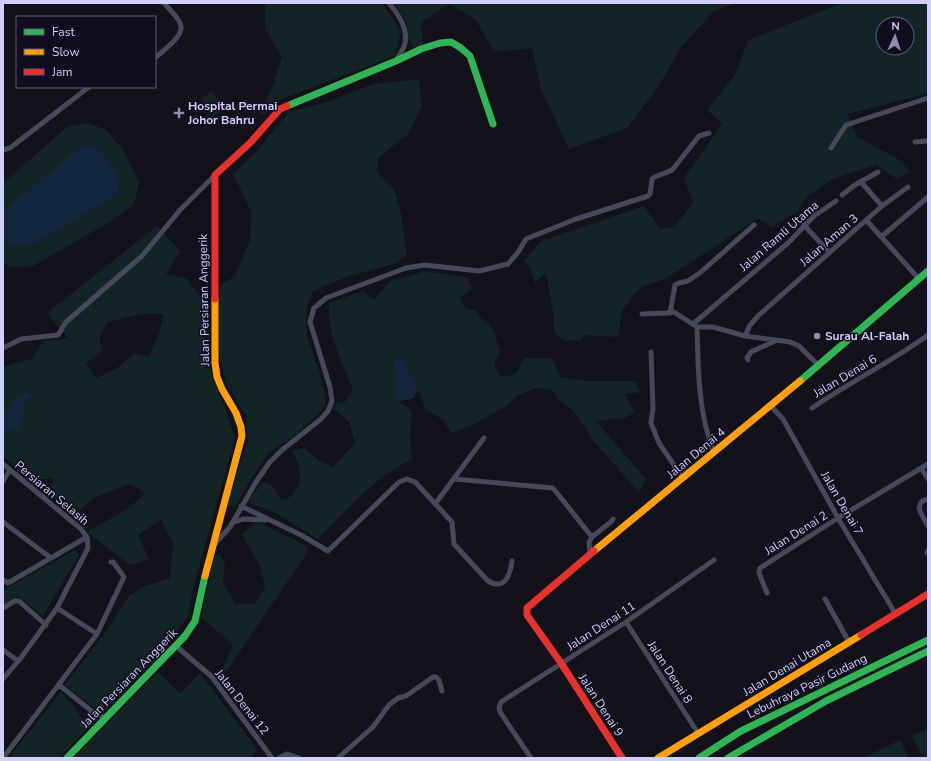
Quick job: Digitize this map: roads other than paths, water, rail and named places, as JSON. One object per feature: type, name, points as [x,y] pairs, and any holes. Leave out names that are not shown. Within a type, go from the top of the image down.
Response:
[{"type":"main road","points":[[215,175],[250,143],[280,109],[396,61],[421,49],[440,43],[450,42],[461,48],[470,56],[493,124]]},
{"type":"main road","name":"Jalan Persiaran Anggerik","points":[[67,758],[176,646],[195,621],[212,547],[242,436],[242,424],[218,381],[215,363],[215,175]]},
{"type":"main road","name":"Jalan Denai 4","points":[[561,664],[527,615],[526,611],[530,606],[590,554],[714,453],[928,271]]},
{"type":"main road","name":"Jalan Denai Utama","points":[[658,758],[928,594]]},
{"type":"main road","name":"Lebuhraya Pasir Gudang","points":[[699,758],[741,731],[928,640]]},
{"type":"main road","name":"Lebuhraya Pasir Gudang","points":[[730,758],[748,745],[846,691],[928,651]]},
{"type":"main road","name":"Jalan Denai 9","points":[[561,664],[622,758]]},
{"type":"street","points":[[156,57],[178,37],[181,30],[180,23],[164,3]]},
{"type":"street","points":[[389,3],[405,28],[405,44],[396,61]]},
{"type":"street","points":[[3,150],[10,148],[88,88]]},
{"type":"street","points":[[831,148],[846,126],[928,98]]},
{"type":"street","points":[[212,547],[232,523],[241,506],[269,463],[282,450],[321,420],[328,411],[332,401],[330,387],[310,322],[314,308],[326,298],[406,268],[425,266],[479,271],[508,264],[519,252],[526,239],[576,219],[648,196],[650,194],[652,179],[673,169],[699,136],[709,133]]},
{"type":"street","points":[[915,142],[928,141]]},
{"type":"street","points":[[842,195],[860,182],[878,172]]},
{"type":"street","points":[[3,348],[21,339],[58,335],[66,322],[142,256],[180,210],[215,175]]},
{"type":"street","points":[[860,182],[882,206]]},
{"type":"street","name":"Jalan Aman 3","points":[[744,336],[751,324],[765,309],[829,252],[867,221],[882,206],[908,187]]},
{"type":"street","points":[[881,237],[928,197]]},
{"type":"street","name":"Jalan Ramli Utama","points":[[695,325],[736,286],[788,243],[804,225],[836,201]]},
{"type":"street","points":[[867,221],[918,279]]},
{"type":"street","points":[[670,313],[675,285],[688,281],[701,272],[754,225]]},
{"type":"street","points":[[804,225],[829,252]]},
{"type":"street","points":[[642,314],[677,313],[695,325],[713,327],[744,336],[790,342],[799,346],[818,365]]},
{"type":"street","points":[[695,325],[703,413],[705,425],[714,453]]},
{"type":"street","name":"Jalan Denai 6","points":[[812,408],[829,396],[901,354],[928,335]]},
{"type":"street","points":[[748,360],[747,358],[751,352],[776,340]]},
{"type":"street","points":[[651,352],[653,408],[651,423],[659,443],[683,478]]},
{"type":"street","name":"Jalan Denai 7","points":[[770,405],[783,419],[838,518],[895,613]]},
{"type":"street","points":[[435,504],[484,438]]},
{"type":"street","name":"Persiaran Selasih","points":[[3,464],[81,529],[87,537],[88,548],[57,608],[46,625],[3,679]]},
{"type":"street","name":"Jalan Denai 2","points":[[767,593],[760,576],[760,568],[838,518],[928,464]]},
{"type":"street","points":[[921,468],[928,479]]},
{"type":"street","points":[[3,481],[10,470]]},
{"type":"street","points":[[241,506],[328,551],[399,482],[405,479],[410,479],[415,482],[452,522],[453,540],[456,547],[488,581],[494,585],[499,585],[503,582],[510,572],[512,561]]},
{"type":"street","points":[[454,480],[553,488],[592,537]]},
{"type":"street","points":[[928,499],[922,500],[919,504],[919,510],[928,526]]},
{"type":"street","points":[[232,523],[243,519],[269,520]]},
{"type":"street","points":[[590,554],[589,542],[592,537],[613,519]]},
{"type":"street","points":[[3,522],[51,558]]},
{"type":"street","points":[[3,580],[8,583],[87,537]]},
{"type":"street","name":"Jalan Denai 11","points":[[531,758],[500,712],[499,707],[501,702],[626,622],[714,560]]},
{"type":"street","points":[[4,756],[97,634],[124,577],[113,562],[110,562]]},
{"type":"street","points":[[825,599],[849,642]]},
{"type":"street","points":[[3,608],[15,601],[19,601],[46,625]]},
{"type":"street","points":[[57,608],[97,634]]},
{"type":"street","name":"Jalan Denai 8","points":[[626,622],[698,733]]},
{"type":"street","name":"Jalan Denai 12","points":[[176,646],[211,676],[272,758]]},
{"type":"street","points":[[3,650],[18,661]]},
{"type":"street","points":[[338,758],[373,727],[389,705],[398,698],[406,696],[433,677],[436,677],[439,680],[442,691]]},
{"type":"street","points":[[59,685],[94,713],[106,718]]},
{"type":"street","points":[[279,758],[287,754],[299,758]]},
{"type":"water","points":[[83,145],[92,145],[101,152],[110,163],[119,186],[116,194],[43,240],[29,245],[18,246],[9,242],[3,236],[3,211]]},
{"type":"water","points":[[402,357],[417,391],[413,399],[399,401],[396,399],[396,372],[393,359]]},
{"type":"water","points":[[27,393],[34,395],[23,405],[23,417],[20,426],[22,429],[12,431],[3,426],[3,416],[9,411],[12,402]]},
{"type":"place","name":"Hospital Permai Johor Bahru","points":[[179,113]]},
{"type":"place","name":"Surau Al-Falah","points":[[817,336]]}]
